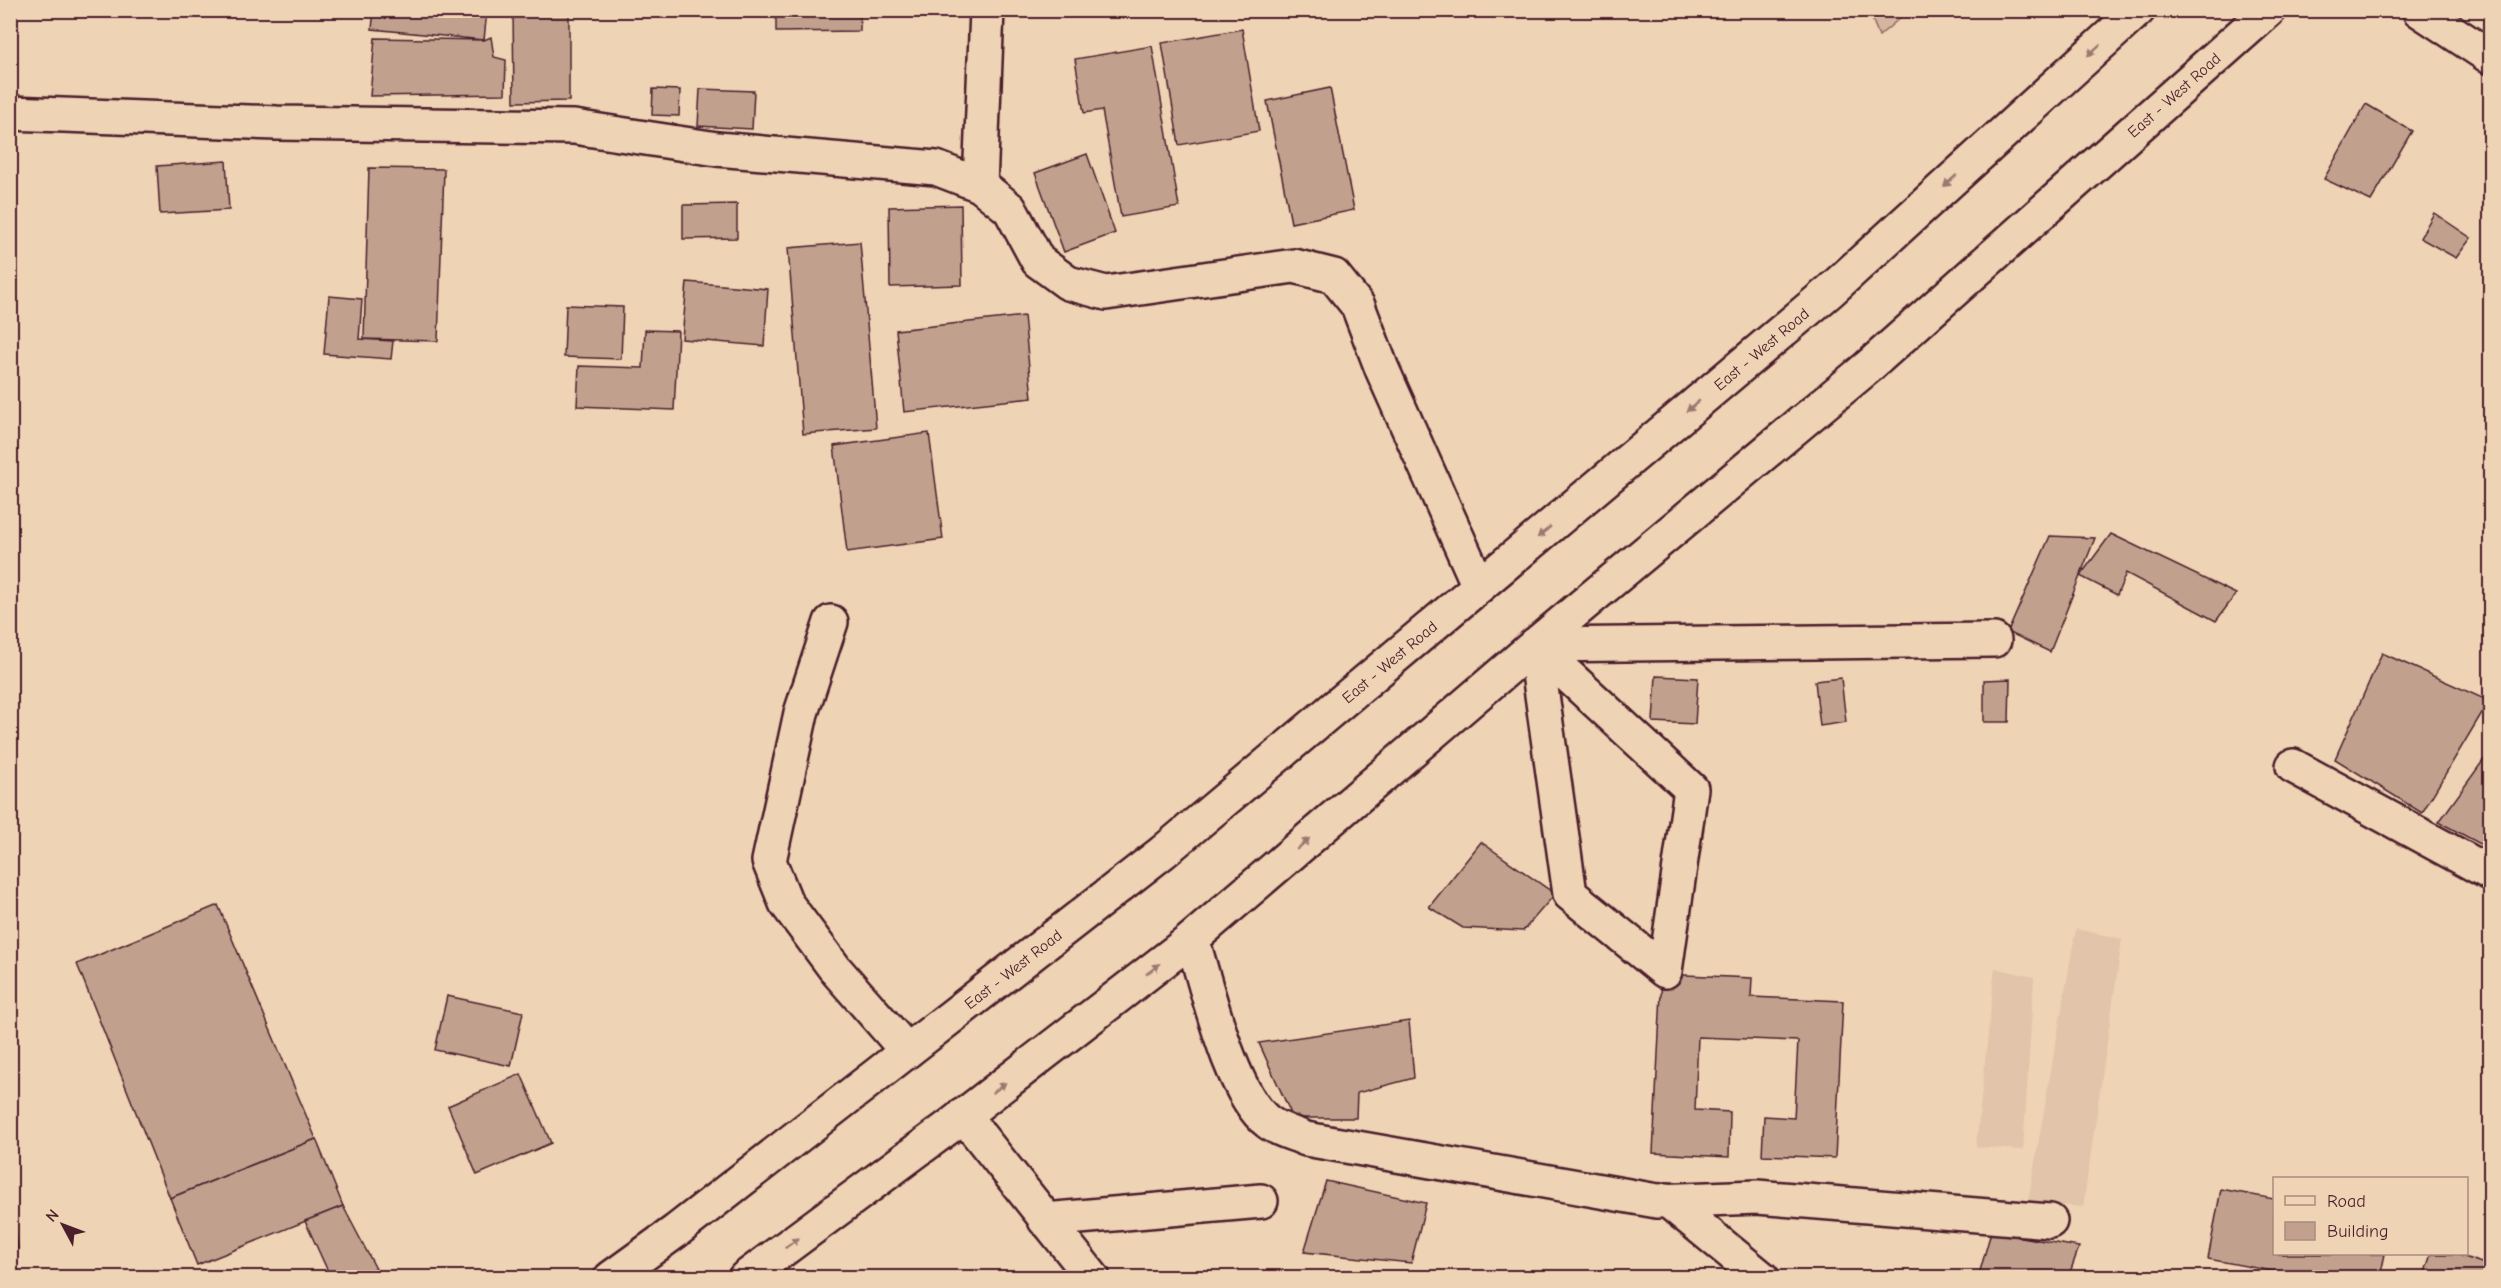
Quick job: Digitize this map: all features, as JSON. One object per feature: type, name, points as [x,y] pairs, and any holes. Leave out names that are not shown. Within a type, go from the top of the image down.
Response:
[{"type":"street","points":[[981,185],[987,10]]},
{"type":"street","name":"East - West Road","points":[[611,1278],[676,1231],[1163,852],[1830,291],[2138,10]]},
{"type":"street","name":"East - West Road","points":[[745,1278],[963,1115],[1192,939],[1535,645],[1868,367],[2269,10]]},
{"type":"street","points":[[2419,10],[2490,57]]},
{"type":"street","points":[[10,113],[277,123],[573,127],[717,149],[936,168],[981,185],[1010,210],[1038,261],[1068,284],[1106,293],[1294,266],[1334,276],[1358,306],[1382,369],[1479,586]]},
{"type":"street","points":[[831,622],[801,712],[769,861],[786,903],[836,970],[907,1051]]},
{"type":"street","points":[[1535,645],[1994,640]]},
{"type":"street","points":[[1535,645],[1691,789],[1665,971],[1570,894],[1535,645]]},
{"type":"street","points":[[2293,766],[2490,873]]},
{"type":"street","points":[[1192,939],[1232,1066],[1250,1103],[1269,1123],[1306,1139],[1657,1201],[1757,1197],[2050,1221]]},
{"type":"street","points":[[963,1115],[1093,1278]]},
{"type":"street","points":[[1667,1200],[1762,1278]]},
{"type":"street","points":[[1045,1220],[1261,1201]]},
{"type":"shaded area","points":[[1869,10],[1908,11],[1879,36]]},
{"type":"shaded area","points":[[2076,929],[2122,939],[2083,1207],[2028,1202]]},
{"type":"shaded area","points":[[1995,968],[2034,977],[2023,1150],[1976,1147]]},
{"type":"building","points":[[374,10],[487,10],[484,40],[372,29]]},
{"type":"building","points":[[513,10],[569,10],[569,101],[514,102]]},
{"type":"building","points":[[776,10],[860,10],[860,31],[776,32]]},
{"type":"building","points":[[1242,29],[1259,131],[1179,145],[1162,43]]},
{"type":"building","points":[[491,37],[494,57],[506,60],[505,94],[370,96],[375,38],[484,40]]},
{"type":"building","points":[[1152,46],[1179,207],[1121,217],[1102,110],[1084,113],[1075,59]]},
{"type":"building","points":[[1330,88],[1354,210],[1291,223],[1267,101]]},
{"type":"building","points":[[653,89],[680,90],[679,116],[652,115]]},
{"type":"building","points":[[700,89],[754,91],[752,129],[698,126]]},
{"type":"building","points":[[2366,104],[2412,131],[2371,201],[2324,179]]},
{"type":"building","points":[[1087,154],[1115,233],[1064,252],[1035,173]]},
{"type":"building","points":[[226,161],[229,210],[160,214],[157,166]]},
{"type":"building","points":[[369,168],[444,169],[438,341],[364,339]]},
{"type":"building","points":[[737,204],[737,238],[683,239],[683,205]]},
{"type":"building","points":[[961,205],[962,285],[890,287],[889,207]]},
{"type":"building","points":[[2434,213],[2471,238],[2456,258],[2420,238]]},
{"type":"building","points":[[860,242],[876,428],[803,434],[788,248]]},
{"type":"building","points":[[687,282],[768,289],[764,346],[682,339]]},
{"type":"building","points":[[329,296],[362,299],[359,339],[393,341],[391,359],[324,354]]},
{"type":"building","points":[[566,305],[623,307],[621,359],[564,357]]},
{"type":"building","points":[[1024,316],[1032,398],[904,412],[896,330]]},
{"type":"building","points":[[645,330],[678,331],[674,410],[577,406],[579,366],[643,368]]},
{"type":"building","points":[[929,433],[943,539],[847,552],[834,446]]},
{"type":"building","points":[[2111,534],[2236,594],[2216,621],[2126,573],[2117,595],[2080,576]]},
{"type":"building","points":[[2050,536],[2095,538],[2050,652],[2008,632]]},
{"type":"building","points":[[2382,653],[2489,701],[2422,813],[2335,759]]},
{"type":"building","points":[[1656,676],[1698,678],[1695,724],[1653,722]]},
{"type":"building","points":[[1841,678],[1846,722],[1820,726],[1815,681]]},
{"type":"building","points":[[2010,679],[2009,722],[1984,722],[1984,680]]},
{"type":"building","points":[[2490,751],[2490,849],[2439,822]]},
{"type":"building","points":[[1481,842],[1555,894],[1523,931],[1463,928],[1429,907]]},
{"type":"building","points":[[218,905],[316,1139],[170,1198],[77,964]]},
{"type":"building","points":[[1662,974],[1752,978],[1751,997],[1843,1001],[1835,1158],[1762,1155],[1764,1116],[1794,1118],[1798,1041],[1698,1037],[1695,1110],[1730,1112],[1729,1157],[1653,1153]]},
{"type":"building","points":[[447,996],[523,1012],[511,1066],[435,1050]]},
{"type":"building","points":[[1409,1021],[1414,1078],[1357,1093],[1356,1118],[1293,1118],[1259,1043]]},
{"type":"building","points":[[521,1074],[551,1143],[477,1175],[448,1106]]},
{"type":"building","points":[[316,1139],[343,1206],[197,1265],[170,1198]]},
{"type":"building","points":[[1326,1181],[1426,1203],[1411,1263],[1304,1252]]},
{"type":"building","points":[[10,1182],[18,1249],[10,1251]]},
{"type":"building","points":[[2221,1189],[2273,1199],[2273,1255],[2385,1255],[2380,1278],[2310,1278],[2208,1259]]},
{"type":"building","points":[[343,1206],[376,1269],[363,1278],[331,1278],[305,1221]]},
{"type":"building","points":[[1991,1232],[2079,1247],[2068,1278],[1978,1278]]},
{"type":"building","points":[[2431,1255],[2459,1255],[2490,1266],[2490,1278],[2423,1278]]}]
